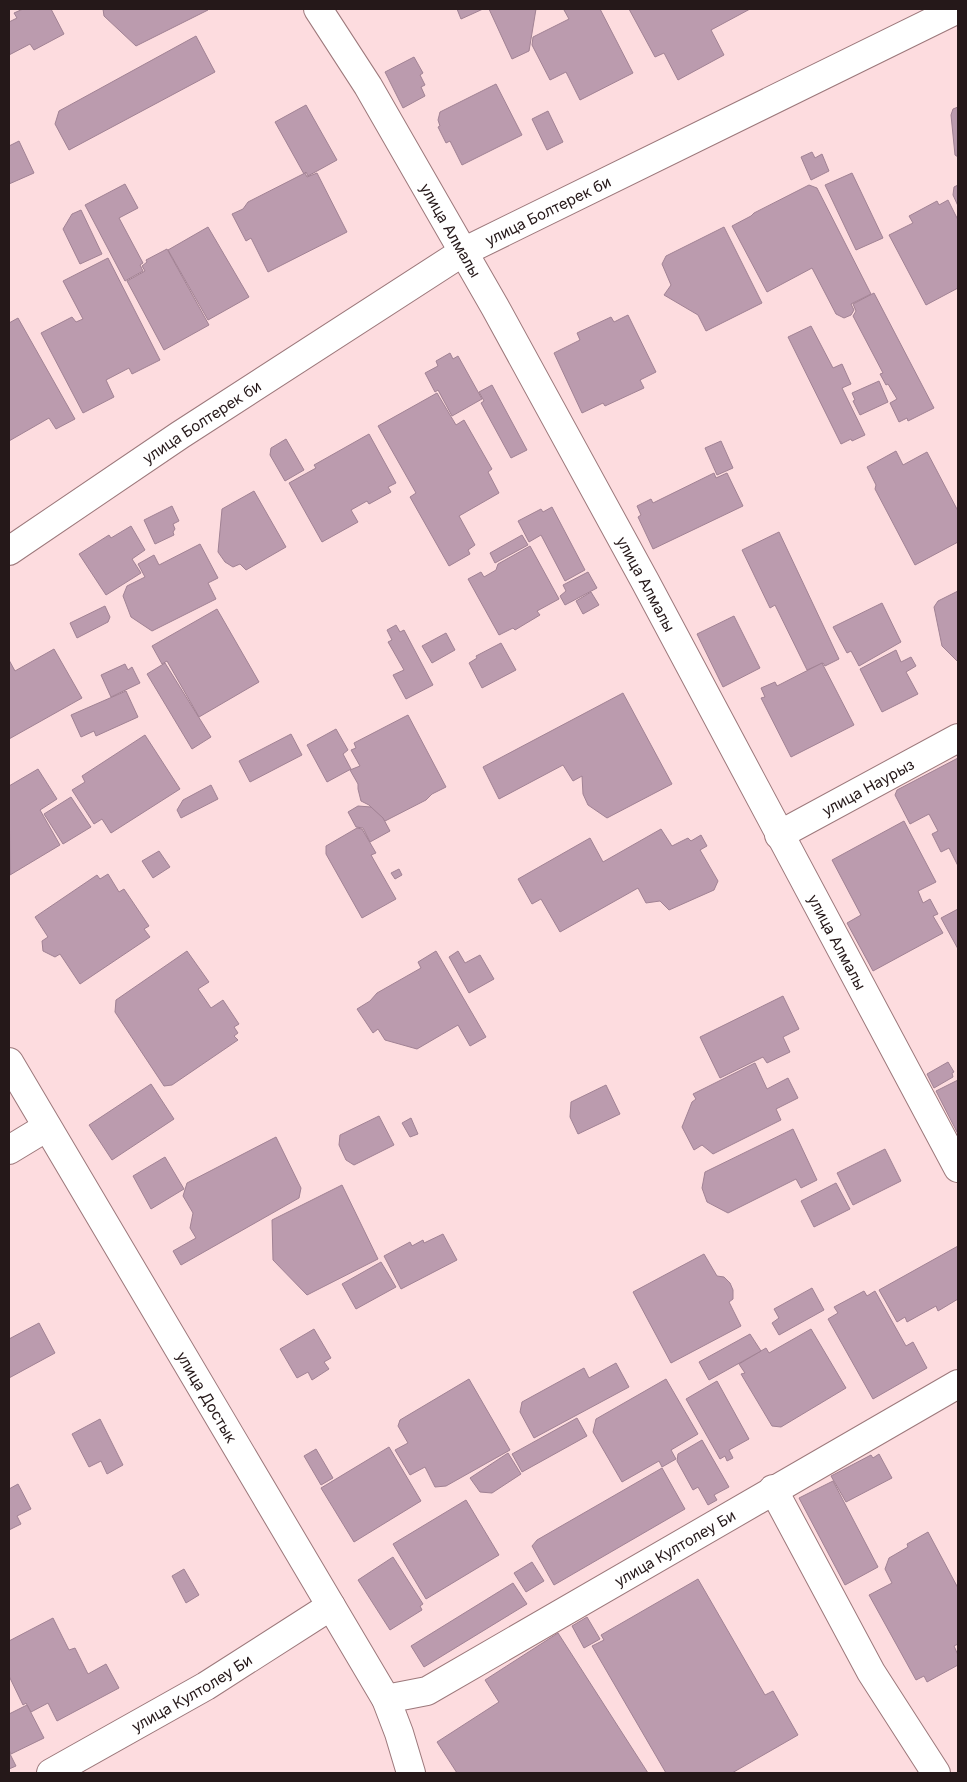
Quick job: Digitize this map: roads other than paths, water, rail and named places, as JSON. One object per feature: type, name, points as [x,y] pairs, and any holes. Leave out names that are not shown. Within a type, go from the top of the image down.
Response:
[{"type":"street","name":"улица Алмалы","points":[[318,9],[368,86],[495,308],[646,583],[958,1168]]},
{"type":"street","name":"улица Болтерек би","points":[[9,551],[188,430],[463,252],[958,9]]},
{"type":"street","name":"улица Наурыз","points":[[779,835],[958,738]]},
{"type":"street","name":"улица Достык","points":[[9,1062],[386,1698],[411,1773]]},
{"type":"street","points":[[9,1150],[47,1127]]},
{"type":"street","name":"улица Култолеу Би","points":[[386,1698],[427,1691],[958,1384]]},
{"type":"street","points":[[774,1489],[872,1672],[936,1773]]},
{"type":"street","name":"улица Култолеу Би","points":[[50,1773],[206,1686],[331,1606]]}]
